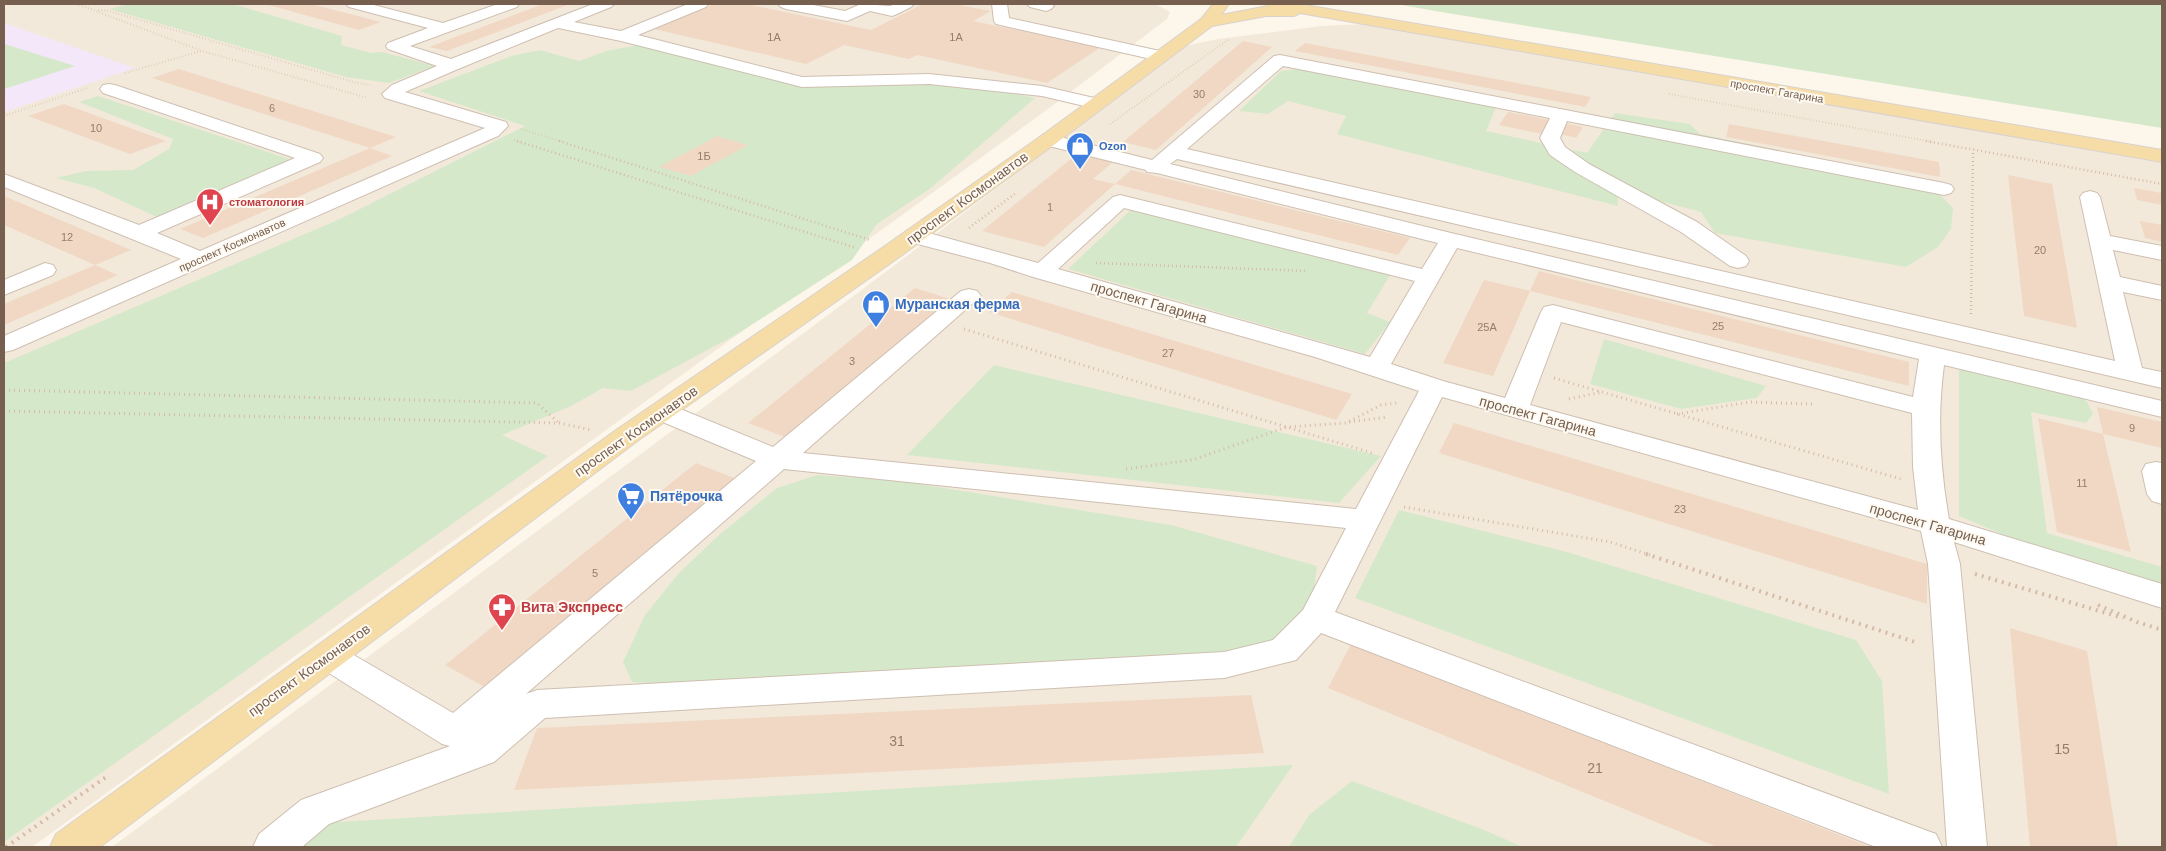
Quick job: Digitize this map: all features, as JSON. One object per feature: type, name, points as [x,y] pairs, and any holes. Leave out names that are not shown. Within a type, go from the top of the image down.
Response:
[{"type":"main road","points":[[1207,22],[1221,4]]},
{"type":"main road","name":"проспект Гагарина","points":[[1274,4],[2162,156]]},
{"type":"main road","points":[[1207,22],[1266,11],[1292,11],[1343,16]]},
{"type":"main road","name":"проспект Космонавтов","points":[[70,847],[626,436],[914,236],[1048,140],[1207,22]]},
{"type":"street","points":[[354,4],[444,28]]},
{"type":"street","points":[[452,65],[394,46],[512,4]]},
{"type":"street","name":"проспект Космонавтов","points":[[4,345],[491,132],[499,126],[391,94],[398,89],[452,65],[606,4]]},
{"type":"street","points":[[622,36],[701,4]]},
{"type":"street","points":[[786,4],[847,16],[868,6],[892,11],[906,4]]},
{"type":"street","points":[[1000,4],[1002,21],[1160,56]]},
{"type":"street","points":[[554,23],[622,36],[802,82],[930,78],[1042,91],[1097,104]]},
{"type":"street","points":[[1154,168],[1280,60],[1944,189]]},
{"type":"street","points":[[109,89],[314,158],[139,233]]},
{"type":"street","points":[[1561,114],[1550,138],[1557,152],[1582,168],[1689,227],[1738,261]]},
{"type":"street","points":[[1048,140],[1154,168],[1451,240],[2162,409]]},
{"type":"street","points":[[1173,152],[2162,380]]},
{"type":"street","points":[[4,180],[139,233],[199,259]]},
{"type":"street","points":[[2090,197],[2130,373]]},
{"type":"street","points":[[1047,267],[1120,201],[1429,278]]},
{"type":"street","name":"проспект Гагарина","points":[[914,236],[1047,267],[1377,366],[1427,402],[1514,410],[1936,525],[2162,596]]},
{"type":"street","points":[[1377,366],[1451,240]]},
{"type":"street","points":[[2101,241],[2162,253]]},
{"type":"street","points":[[4,288],[45,270]]},
{"type":"street","points":[[2109,282],[2162,293]]},
{"type":"street","points":[[328,656],[455,733],[969,296]]},
{"type":"street","points":[[1514,410],[1554,312],[1926,408]]},
{"type":"street","points":[[1932,355],[1926,408],[1929,487],[1936,534],[1944,564],[1967,847]]},
{"type":"street","points":[[2085,362],[2091,392]]},
{"type":"street","points":[[273,847],[315,812],[481,751],[537,704],[1224,665],[1284,651],[1315,618],[1427,402]]},
{"type":"street","points":[[663,412],[777,459],[1370,511]]},
{"type":"street","points":[[2162,472],[2156,471],[2162,494]]},
{"type":"street","points":[[1315,618],[1922,847]]},
{"type":"path","points":[[1971,314],[1973,150]]},
{"type":"path","points":[[1047,267],[1308,271]]},
{"type":"path","points":[[939,322],[1397,460]]},
{"type":"path","points":[[1530,371],[1929,487]]},
{"type":"path","points":[[4,390],[538,403],[559,423]]},
{"type":"path","points":[[1346,423],[1381,405],[1427,402]]},
{"type":"path","points":[[1120,470],[1192,460],[1287,427],[1346,423],[1427,402]]},
{"type":"path","points":[[1676,414],[1749,402],[1818,404]]},
{"type":"path","points":[[4,411],[559,423],[626,436]]},
{"type":"path","points":[[1370,511],[1610,542],[1950,653]]},
{"type":"path","points":[[1944,564],[2138,622]]},
{"type":"shaded area","points":[[4,4],[1155,4],[1170,12],[1167,19],[1048,109],[32,847],[4,847]]},
{"type":"shaded area","points":[[4,23],[135,68],[4,112]]},
{"type":"shaded area","points":[[1368,24],[2162,163],[2162,847],[112,847],[875,280],[1185,46],[1218,39],[1322,26]]},
{"type":"green space","points":[[128,4],[233,4],[342,36],[341,45],[372,53],[382,52],[435,66],[389,83],[346,77],[109,9]]},
{"type":"green space","points":[[1396,4],[2162,4],[2162,128],[1447,13]]},
{"type":"green space","points":[[4,44],[75,66],[4,89]]},
{"type":"green space","points":[[639,45],[815,86],[967,83],[1035,98],[931,188],[877,224],[852,260],[739,333],[631,391],[603,388],[571,406],[502,435],[548,456],[4,842],[4,363],[340,219],[525,126],[419,91],[511,56],[540,50],[579,61],[606,51]]},
{"type":"green space","points":[[1314,67],[1497,105],[1486,131],[1587,153],[1615,113],[1690,124],[1700,134],[1907,177],[1934,189],[1953,208],[1951,229],[1938,247],[1906,267],[1715,233],[1701,212],[1618,190],[1618,206],[1337,134],[1346,116],[1288,101],[1268,114],[1239,111],[1281,71]]},
{"type":"green space","points":[[98,96],[292,160],[159,218],[94,188],[56,178],[86,171],[133,170],[169,149],[173,139],[79,102]]},
{"type":"green space","points":[[1135,206],[1392,272],[1367,313],[1390,322],[1365,354],[1068,269]]},
{"type":"green space","points":[[1604,339],[1766,386],[1757,398],[1681,409],[1590,384]]},
{"type":"green space","points":[[994,365],[1381,456],[1339,503],[907,455]]},
{"type":"green space","points":[[1959,366],[2077,394],[2087,402],[2093,414],[2086,423],[2031,412],[2047,533],[2162,567],[2162,589],[2141,584],[2009,537],[1959,516]]},
{"type":"green space","points":[[817,475],[901,481],[1171,525],[1317,566],[1313,598],[1283,635],[1254,650],[1197,658],[703,685],[632,682],[623,662],[645,615],[679,573],[719,535],[777,488]]},
{"type":"green space","points":[[1399,510],[1567,552],[1856,640],[1882,681],[1889,794],[1355,598]]},
{"type":"green space","points":[[1293,765],[1236,847],[290,847],[320,823]]},
{"type":"green space","points":[[1352,781],[1484,830],[1523,847],[1289,847],[1309,815]]},
{"type":"building","points":[[265,4],[311,4],[381,22],[359,30]]},
{"type":"building","points":[[543,4],[570,4],[447,51],[429,47]]},
{"type":"building","points":[[714,4],[746,4],[871,30],[923,4],[954,4],[991,11],[973,21],[1101,47],[1047,83],[917,55],[909,59],[844,45],[806,64],[654,29]]},
{"type":"building","points":[[1243,41],[1272,47],[1156,150],[1123,142]]},
{"type":"building","points":[[1305,43],[1591,97],[1585,107],[1295,51]]},
{"type":"building","points":[[179,69],[396,137],[370,148],[152,78]]},
{"type":"building","points":[[64,104],[166,141],[130,154],[28,116]]},
{"type":"building","points":[[1508,112],[1551,120],[1542,134],[1499,125]]},
{"type":"building","points":[[1564,123],[1583,127],[1576,138],[1556,133]]},
{"type":"building","points":[[1729,124],[1939,162],[1940,177],[1726,137]]},
{"type":"building","points":[[717,136],[748,145],[691,176],[659,167]]},
{"type":"building","points":[[370,148],[392,156],[203,238],[180,229]]},
{"type":"building","points":[[1077,154],[1113,162],[1093,179],[1115,184],[1044,247],[982,231]]},
{"type":"building","points":[[1131,170],[1410,238],[1398,255],[1115,184]]},
{"type":"building","points":[[2008,175],[2052,184],[2077,328],[2024,316]]},
{"type":"building","points":[[2134,188],[2162,193],[2162,205],[2137,200]]},
{"type":"building","points":[[4,196],[131,250],[95,265],[4,225]]},
{"type":"building","points":[[2140,221],[2162,225],[2162,242],[2145,238]]},
{"type":"building","points":[[95,265],[118,275],[4,325],[4,304]]},
{"type":"building","points":[[1539,271],[1909,362],[1909,386],[1530,291]]},
{"type":"building","points":[[1484,280],[1530,291],[1493,376],[1443,363]]},
{"type":"building","points":[[915,288],[953,300],[790,439],[748,423]]},
{"type":"building","points":[[1012,292],[1352,394],[1336,420],[989,312]]},
{"type":"building","points":[[2097,407],[2162,422],[2162,448],[2103,434]]},
{"type":"building","points":[[2038,418],[2103,434],[2131,552],[2057,532]]},
{"type":"building","points":[[1454,423],[1927,564],[1927,604],[1439,453]]},
{"type":"building","points":[[696,463],[739,480],[490,690],[445,665]]},
{"type":"building","points":[[2010,628],[2087,651],[2118,847],[2030,847]]},
{"type":"building","points":[[1351,644],[1870,847],[1717,847],[1328,688]]},
{"type":"building","points":[[1251,695],[1264,753],[514,790],[537,728]]},
{"type":"place","name":"Ozon","points":[[1080,170]]},
{"type":"place","name":"стоматология","points":[[210,226]]},
{"type":"place","name":"Муранская ферма","points":[[876,328]]},
{"type":"place","name":"Пятёрочка","points":[[631,520]]},
{"type":"place","name":"Вита Экспресс","points":[[502,631]]}]
